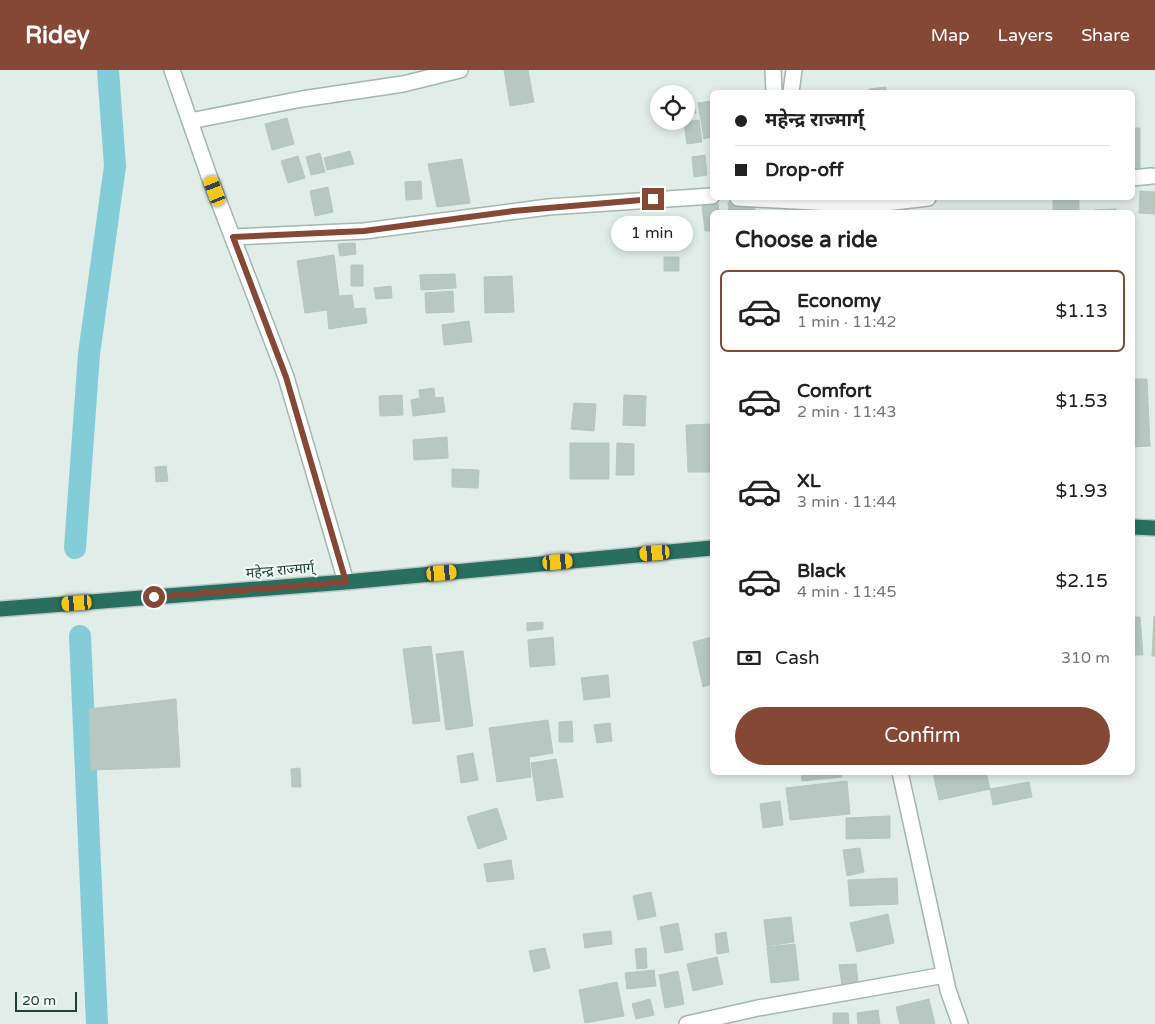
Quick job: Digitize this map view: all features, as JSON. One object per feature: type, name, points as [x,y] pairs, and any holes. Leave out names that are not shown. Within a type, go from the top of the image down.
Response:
[{"type":"highway","points":[[1135,527],[1155,528]]},
{"type":"highway","name":"महेन्द्र राज्मार्ग्","points":[[0,609],[346,582],[710,548]]},
{"type":"street","points":[[172,70],[286,377],[346,582]]},
{"type":"street","points":[[190,121],[302,99],[403,84],[460,70]]},
{"type":"street","points":[[773,70],[774,90]]},
{"type":"street","points":[[791,90],[794,70]]},
{"type":"street","points":[[1135,178],[1152,176]]},
{"type":"street","points":[[233,237],[364,231],[548,208],[710,196]]},
{"type":"street","points":[[756,200],[792,204],[868,205],[911,200]]},
{"type":"street","points":[[901,775],[945,975],[960,1024]]},
{"type":"street","points":[[688,1024],[758,1008],[945,975]]},
{"type":"building","points":[[504,70],[528,70],[534,102],[510,106]]},
{"type":"building","points":[[886,87],[886,90],[869,89]]},
{"type":"building","points":[[710,101],[710,138],[704,139],[698,103]]},
{"type":"building","points":[[287,118],[294,144],[272,150],[265,124]]},
{"type":"building","points":[[699,120],[702,142],[687,144],[685,130],[695,130],[695,121]]},
{"type":"building","points":[[1135,128],[1140,128],[1140,170],[1135,170]]},
{"type":"building","points":[[350,151],[354,164],[327,170],[324,158]]},
{"type":"building","points":[[320,153],[325,172],[311,175],[306,157]]},
{"type":"building","points":[[705,155],[707,175],[694,177],[692,157]]},
{"type":"building","points":[[298,156],[305,178],[288,183],[281,161]]},
{"type":"building","points":[[462,159],[470,203],[437,207],[428,164]]},
{"type":"building","points":[[421,181],[422,199],[406,200],[405,182]]},
{"type":"building","points":[[328,187],[333,212],[315,216],[310,191]]},
{"type":"building","points":[[1140,191],[1155,192],[1155,214],[1139,213]]},
{"type":"building","points":[[754,200],[755,210],[729,210],[728,202]]},
{"type":"building","points":[[1053,200],[1079,200],[1079,210],[1053,210]]},
{"type":"building","points":[[718,204],[719,210],[710,210],[710,231],[705,231],[702,206]]},
{"type":"building","points":[[355,243],[356,254],[340,256],[338,244]]},
{"type":"building","points":[[334,255],[339,296],[352,295],[354,309],[365,308],[367,323],[329,329],[327,310],[305,313],[297,261]]},
{"type":"building","points":[[664,257],[679,257],[679,271],[664,271]]},
{"type":"building","points":[[351,265],[363,265],[363,286],[351,286]]},
{"type":"building","points":[[455,274],[456,288],[421,290],[420,275]]},
{"type":"building","points":[[512,276],[514,312],[485,313],[484,277]]},
{"type":"building","points":[[391,286],[392,298],[376,299],[374,288]]},
{"type":"building","points":[[453,291],[454,312],[426,313],[425,293]]},
{"type":"building","points":[[469,321],[472,342],[444,345],[442,325]]},
{"type":"building","points":[[1135,379],[1147,379],[1150,446],[1135,447]]},
{"type":"building","points":[[434,388],[435,398],[443,397],[445,412],[413,416],[411,400],[420,398],[419,390]]},
{"type":"building","points":[[402,395],[403,415],[380,416],[379,396]]},
{"type":"building","points":[[624,395],[646,396],[645,426],[623,425]]},
{"type":"building","points":[[574,403],[596,404],[594,431],[571,429]]},
{"type":"building","points":[[710,424],[710,472],[688,472],[686,425]]},
{"type":"building","points":[[447,437],[448,458],[414,460],[413,440]]},
{"type":"building","points":[[570,443],[609,443],[609,479],[570,479]]},
{"type":"building","points":[[617,443],[634,444],[634,475],[616,475]]},
{"type":"building","points":[[166,466],[168,481],[156,482],[155,467]]},
{"type":"building","points":[[452,469],[479,470],[478,488],[452,487]]},
{"type":"building","points":[[1154,616],[1155,656],[1152,656]]},
{"type":"building","points":[[1135,617],[1140,617],[1143,655],[1135,655]]},
{"type":"building","points":[[543,622],[543,629],[527,631],[527,623]]},
{"type":"building","points":[[553,637],[555,665],[530,667],[528,640]]},
{"type":"building","points":[[710,638],[710,685],[703,687],[693,642]]},
{"type":"building","points":[[431,646],[440,721],[413,724],[403,649]]},
{"type":"building","points":[[463,651],[473,726],[446,730],[436,654]]},
{"type":"building","points":[[608,675],[610,697],[584,700],[581,678]]},
{"type":"building","points":[[176,699],[180,767],[91,770],[89,709]]},
{"type":"building","points":[[548,720],[553,753],[529,757],[531,777],[497,782],[489,728]]},
{"type":"building","points":[[572,721],[573,742],[559,742],[559,722]]},
{"type":"building","points":[[610,723],[612,741],[597,743],[594,725]]},
{"type":"building","points":[[473,753],[478,780],[461,783],[457,756]]},
{"type":"building","points":[[556,759],[563,797],[537,801],[531,763]]},
{"type":"building","points":[[300,768],[301,787],[292,787],[291,769]]},
{"type":"building","points":[[801,775],[842,775],[842,777],[802,781]]},
{"type":"building","points":[[933,775],[987,775],[990,789],[939,800]]},
{"type":"building","points":[[847,781],[850,814],[790,820],[786,788]]},
{"type":"building","points":[[1029,782],[1032,797],[993,805],[990,789]]},
{"type":"building","points":[[780,801],[783,825],[763,828],[760,804]]},
{"type":"building","points":[[497,808],[507,839],[478,849],[467,817]]},
{"type":"building","points":[[890,816],[890,838],[846,839],[846,818]]},
{"type":"building","points":[[860,848],[864,872],[847,876],[843,850]]},
{"type":"building","points":[[511,860],[514,879],[487,882],[484,864]]},
{"type":"building","points":[[897,878],[898,904],[850,906],[848,880]]},
{"type":"building","points":[[651,892],[656,916],[638,920],[633,896]]},
{"type":"building","points":[[888,914],[894,943],[857,952],[850,923]]},
{"type":"building","points":[[791,917],[794,942],[767,946],[764,920]]},
{"type":"building","points":[[678,923],[683,950],[665,953],[660,927]]},
{"type":"building","points":[[611,931],[612,944],[585,948],[583,934]]},
{"type":"building","points":[[726,932],[729,952],[717,954],[715,934]]},
{"type":"building","points":[[795,944],[799,980],[771,983],[767,947]]},
{"type":"building","points":[[545,948],[550,968],[534,972],[529,951]]},
{"type":"building","points":[[646,948],[647,968],[637,969],[635,949]]},
{"type":"building","points":[[717,957],[723,984],[693,991],[687,964]]},
{"type":"building","points":[[856,964],[858,983],[842,985],[839,965]]},
{"type":"building","points":[[654,970],[656,986],[627,989],[625,973]]},
{"type":"building","points":[[678,971],[684,1004],[665,1008],[659,975]]},
{"type":"building","points":[[617,982],[624,1016],[585,1023],[579,990]]},
{"type":"building","points":[[650,999],[654,1015],[636,1019],[632,1004]]},
{"type":"building","points":[[929,999],[935,1024],[900,1024],[896,1007]]},
{"type":"building","points":[[878,1010],[880,1024],[858,1024],[857,1013]]},
{"type":"building","points":[[833,1013],[848,1013],[849,1024],[833,1024]]},
{"type":"waterway","points":[[75,548],[89,354],[115,166],[108,70]]},
{"type":"waterway","points":[[80,636],[97,1024]]},
{"type":"route","points":[[154,597],[346,582],[286,377],[233,237],[364,231],[513,211],[653,199]]}]
